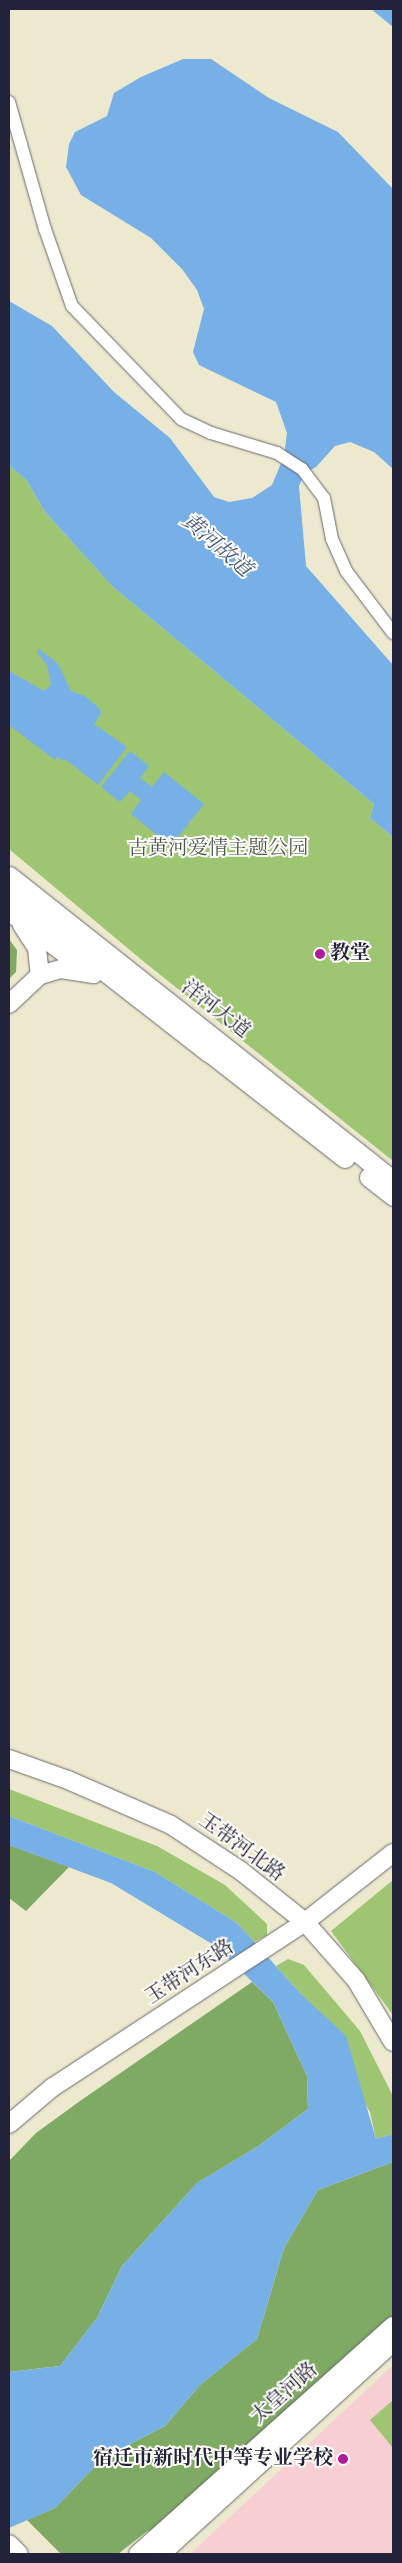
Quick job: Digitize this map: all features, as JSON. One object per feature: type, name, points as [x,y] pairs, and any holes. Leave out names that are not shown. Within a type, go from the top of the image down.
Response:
[{"type":"highway","points":[[9,895],[100,972],[211,1052]]},
{"type":"main road","name":"洋河大道","points":[[9,876],[393,1180]]},
{"type":"main road","points":[[9,912],[100,972]]},
{"type":"main road","name":"洋河大道","points":[[211,1052],[393,1196]]},
{"type":"street","points":[[9,102],[45,229],[72,306],[181,419],[211,433],[277,453],[294,462],[311,480],[324,498],[332,539],[346,571],[393,633]]},
{"type":"street","points":[[9,912],[36,943],[40,975]]},
{"type":"street","points":[[9,1004],[40,975],[61,969],[100,972]]},
{"type":"street","name":"玉带河北路","points":[[9,1759],[171,1825],[241,1871],[305,1922],[356,1980],[393,2042]]},
{"type":"street","name":"玉带河东路","points":[[9,2124],[53,2087],[226,1976],[305,1922],[393,1853]]},
{"type":"street","name":"太皇河路","points":[[139,2552],[393,2326]]},
{"type":"street","name":"太皇河路","points":[[161,2554],[393,2342]]},
{"type":"street","points":[[9,2544],[20,2554]]},
{"type":"shaded area","name":"宿迁市新时代中等专业学校","points":[[393,2365],[393,2554],[190,2554]]},
{"type":"green space","name":"古黄河爱情主题公园","points":[[9,465],[27,481],[45,512],[112,586],[374,804],[370,818],[393,837],[393,1161],[143,961],[9,849]]},
{"type":"green space","points":[[9,939],[17,950],[16,972],[9,979]]},
{"type":"green space","points":[[9,1789],[157,1846],[225,1885],[267,1924],[267,1935],[254,1942],[237,1923],[155,1872],[9,1816]]},
{"type":"green space","points":[[9,1845],[69,1867],[26,1911],[9,1898]]},
{"type":"green space","points":[[393,1880],[393,2015],[331,1931]]},
{"type":"green space","points":[[288,1959],[304,1965],[360,2031],[393,2096],[393,2134],[376,2139],[370,2112],[302,1995],[276,1966]]},
{"type":"green space","points":[[252,1982],[273,2002],[307,2076],[308,2109],[257,2147],[197,2183],[122,2266],[97,2318],[60,2366],[9,2372],[9,2161],[36,2133]]},
{"type":"green space","points":[[393,2162],[393,2321],[171,2521],[146,2532],[118,2554],[61,2554],[27,2520],[55,2508],[103,2458],[165,2426],[200,2385],[257,2339],[284,2248],[318,2190]]},
{"type":"green space","points":[[393,2400],[393,2448],[370,2420]]},
{"type":"water","points":[[371,9],[393,9],[393,27]]},
{"type":"water","name":"黄河故道","points":[[183,59],[211,59],[269,98],[338,132],[393,189],[393,469],[374,452],[350,442],[335,446],[316,467],[304,474],[299,486],[306,566],[393,665],[393,837],[370,818],[374,804],[112,586],[45,512],[27,481],[9,465],[9,301],[52,326],[114,392],[170,438],[214,497],[229,502],[252,498],[272,485],[284,456],[287,433],[276,402],[199,365],[193,352],[204,309],[197,290],[182,269],[151,238],[81,195],[66,167],[69,144],[75,132],[107,116],[114,93],[141,77]]},
{"type":"water","points":[[39,649],[58,664],[71,691],[85,696],[100,709],[101,714],[94,724],[127,747],[98,785],[65,759],[63,761],[57,757],[55,760],[9,725],[9,671],[44,691],[51,685],[47,665],[37,652]]},
{"type":"water","points":[[130,751],[149,766],[140,778],[152,787],[164,772],[204,804],[171,846],[131,814],[141,800],[130,791],[120,802],[101,787]]},
{"type":"water","points":[[9,1816],[155,1872],[237,1923],[302,1995],[346,2036],[376,2139],[393,2134],[393,2162],[318,2190],[284,2248],[257,2339],[200,2385],[165,2426],[103,2458],[55,2508],[9,2528],[9,2372],[60,2366],[97,2318],[122,2266],[197,2183],[257,2147],[308,2109],[307,2076],[273,2002],[217,1947],[111,1883],[9,1845]]},
{"type":"place","name":"教堂","points":[[320,954]]},
{"type":"place","name":"宿迁市新时代中等专业学校","points":[[343,2459]]}]
